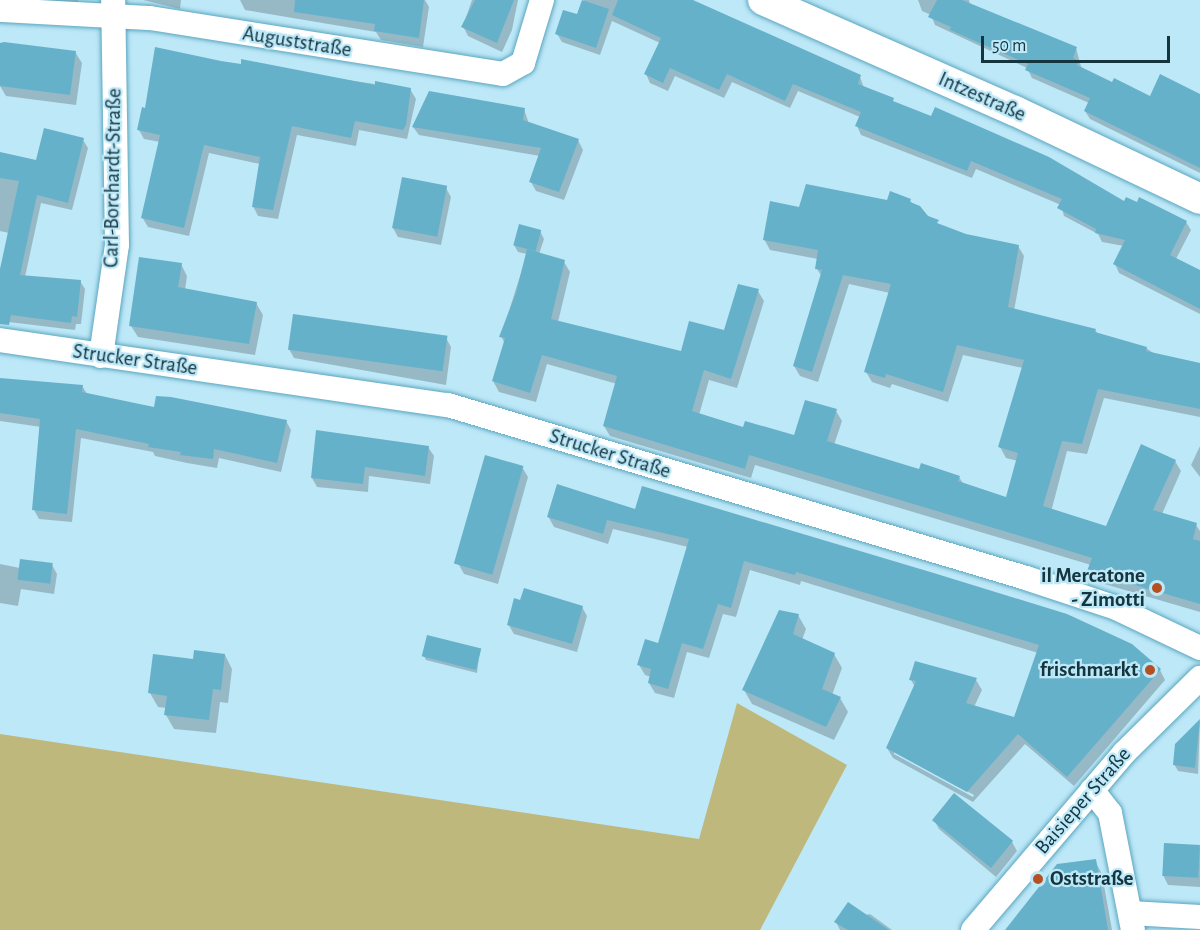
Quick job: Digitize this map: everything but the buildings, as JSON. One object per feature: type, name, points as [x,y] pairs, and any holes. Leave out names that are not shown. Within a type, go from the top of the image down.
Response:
[{"type":"main road","name":"Intzestraße","points":[[762,0],[1015,111],[1200,199]]},
{"type":"street","name":"Auguststraße","points":[[0,10],[113,8],[150,18],[503,74],[524,63],[542,0]]},
{"type":"street","name":"Carl-Borchardt-Straße","points":[[101,356],[117,244],[113,8]]},
{"type":"street","name":"Strucker Straße","points":[[0,340],[448,405],[499,418],[1026,578],[1116,608],[1200,648]]},
{"type":"street","name":"Baisieper Straße","points":[[973,930],[1092,790],[1200,678]]},
{"type":"street","points":[[1092,790],[1110,813],[1131,921],[1200,917]]},
{"type":"shaded area","points":[[737,703],[847,765],[760,930],[0,930],[0,734],[699,839]]},
{"type":"place","name":"il Mercatone - Zimotti","points":[[1157,588]]},
{"type":"place","name":"frischmarkt","points":[[1150,670]]},
{"type":"place","name":"Oststraße","points":[[1038,879]]}]
